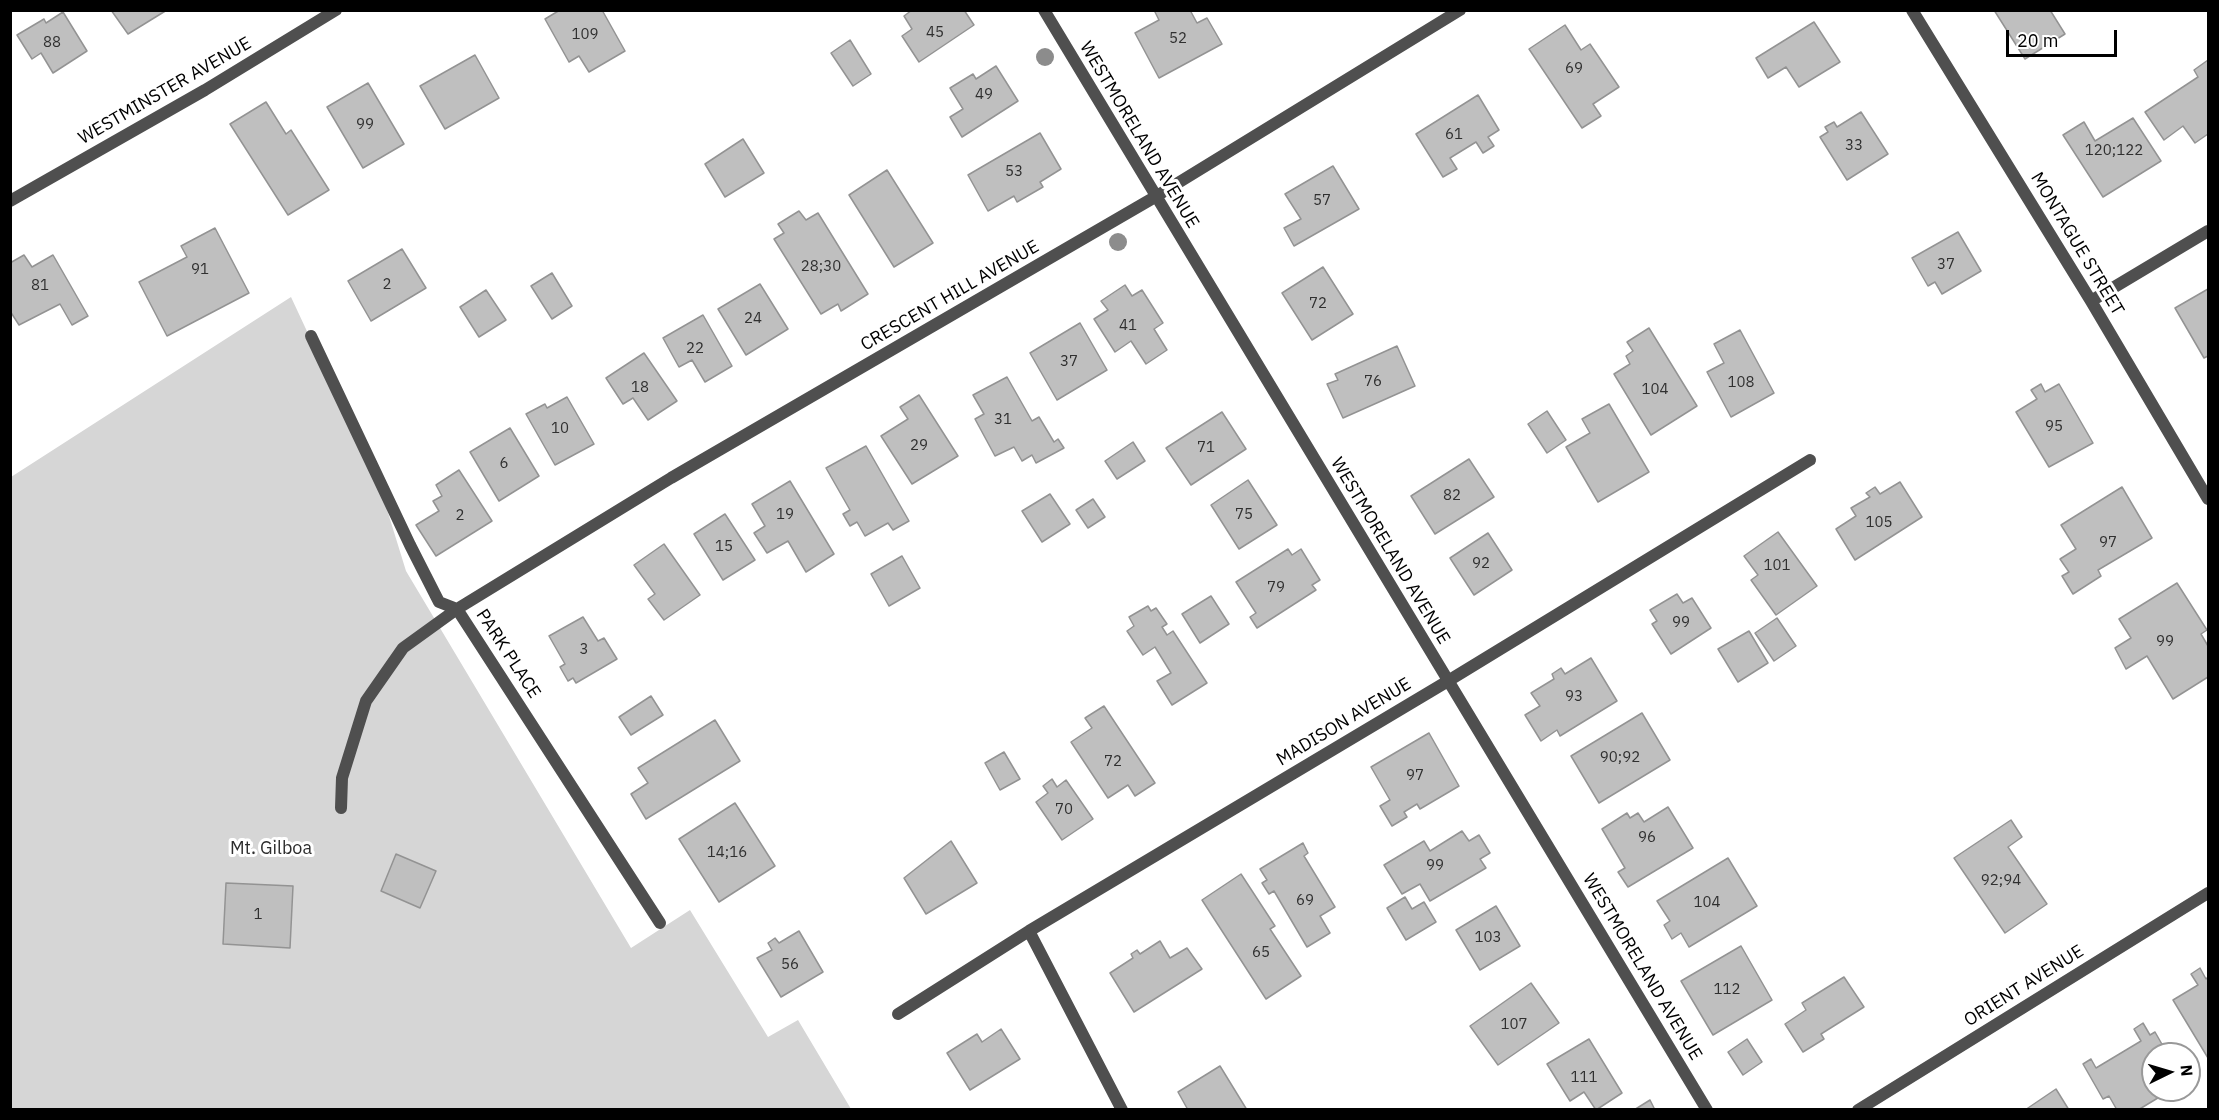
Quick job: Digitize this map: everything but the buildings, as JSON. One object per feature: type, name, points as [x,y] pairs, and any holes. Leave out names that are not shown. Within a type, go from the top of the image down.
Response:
[{"type":"street","name":"WESTMINSTER AVENUE","points":[[10,201],[205,90],[336,10]]},
{"type":"street","name":"WESTMORELAND AVENUE","points":[[1044,10],[1707,1110]]},
{"type":"street","name":"CRESCENT HILL AVENUE","points":[[341,808],[342,778],[366,701],[403,648],[457,609],[671,478],[1155,197],[1460,10]]},
{"type":"street","name":"MONTAGUE STREET","points":[[1912,10],[2091,301],[2208,499]]},
{"type":"street","points":[[2091,301],[2208,231]]},
{"type":"street","name":"PARK PLACE","points":[[311,336],[439,602],[457,609],[660,923]]},
{"type":"street","name":"MADISON AVENUE","points":[[898,1014],[1029,930],[1448,681],[1810,460]]},
{"type":"street","name":"ORIENT AVENUE","points":[[1858,1110],[2208,893]]},
{"type":"street","points":[[1029,930],[1122,1110]]},
{"type":"green space","name":"Mt. Gilboa","points":[[291,297],[381,490],[406,571],[631,948],[690,910],[768,1037],[798,1020],[851,1109],[11,1110],[11,477]]}]
